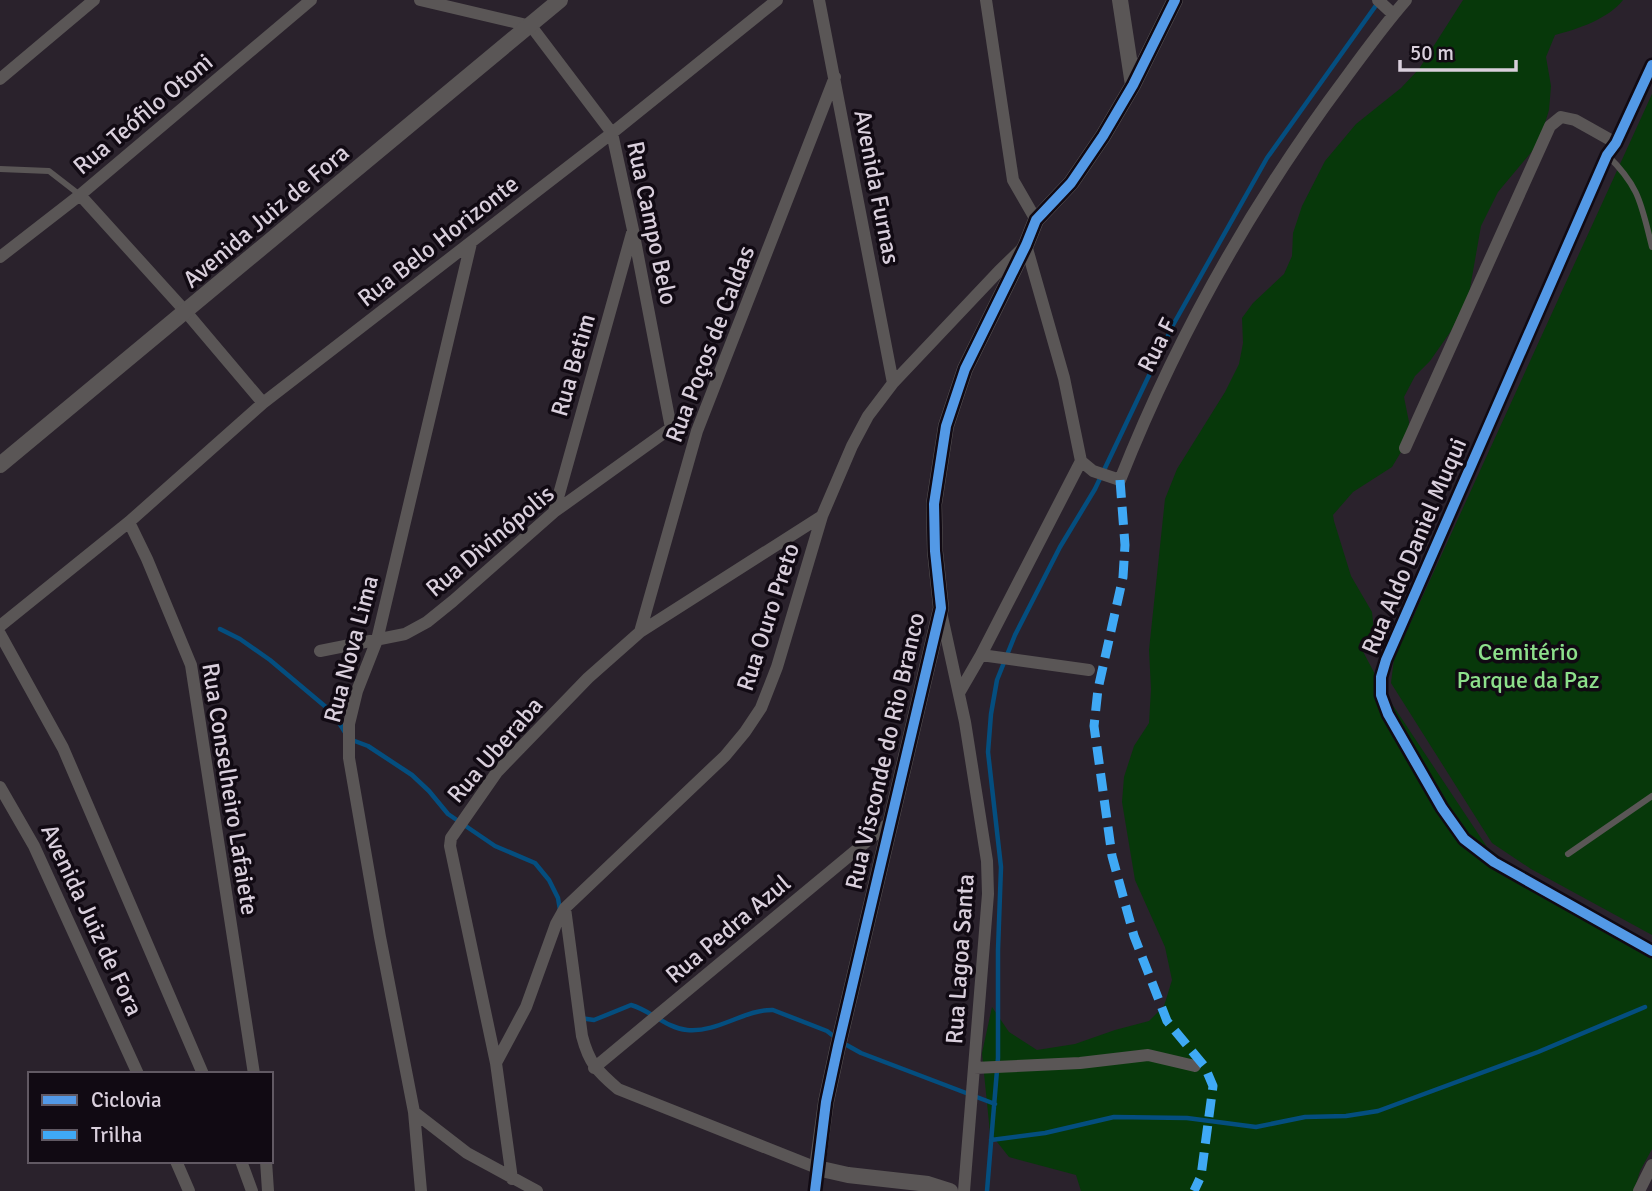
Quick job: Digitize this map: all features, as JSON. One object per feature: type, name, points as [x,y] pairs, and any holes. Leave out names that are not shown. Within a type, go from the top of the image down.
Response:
[{"type":"street","points":[[2,75],[94,0]]},
{"type":"street","name":"Rua Teófilo Otoni","points":[[0,257],[80,195],[311,0]]},
{"type":"street","points":[[420,0],[531,26]]},
{"type":"street","name":"Avenida Juiz de Fora","points":[[0,465],[561,0]]},
{"type":"street","name":"Rua Belo Horizonte","points":[[0,626],[129,522],[263,403],[612,133],[777,0]]},
{"type":"street","name":"Avenida Furnas","points":[[819,0],[893,383]]},
{"type":"street","points":[[986,0],[1013,180],[1036,220]]},
{"type":"street","points":[[1119,0],[1133,85]]},
{"type":"street","name":"Rua Visconde do Rio Branco","points":[[815,1191],[826,1102],[940,608],[934,504],[946,426],[965,369],[1036,220],[1071,183],[1102,136],[1133,85],[1175,0]]},
{"type":"street","points":[[1378,0],[1393,14],[1406,0]]},
{"type":"street","name":"Rua F","points":[[1081,461],[1093,471],[1120,480],[1151,405],[1196,315],[1248,222],[1317,117],[1393,14]]},
{"type":"street","name":"Rua Campo Belo","points":[[531,26],[612,133],[671,428]]},
{"type":"street","name":"Rua Aldo Daniel Muqui","points":[[1652,65],[1616,143],[1607,155],[1386,660],[1381,677],[1381,695],[1399,735],[1464,839],[1494,862],[1652,951]]},
{"type":"street","name":"Rua Poços de Caldas","points":[[640,632],[697,431],[835,77]]},
{"type":"street","points":[[1405,449],[1550,126],[1561,117],[1575,120],[1616,143]]},
{"type":"street","points":[[80,195],[186,312],[263,403]]},
{"type":"street","name":"Rua Betim","points":[[554,512],[633,230]]},
{"type":"street","name":"Rua Nova Lima","points":[[421,1191],[414,1112],[349,758],[349,724],[357,691],[377,640],[471,243]]},
{"type":"street","points":[[959,693],[1081,461],[1065,378],[1026,245]]},
{"type":"street","name":"Rua Ouro Preto","points":[[496,1063],[526,1007],[556,925],[565,908],[725,756],[746,732],[761,708],[777,667],[822,516],[868,416],[893,383],[1026,245]]},
{"type":"street","points":[[671,428],[697,431]]},
{"type":"street","name":"Rua Divinópolis","points":[[320,651],[405,634],[427,622],[554,512],[671,428]]},
{"type":"street","name":"Rua Uberaba","points":[[512,1179],[496,1063],[450,846],[451,838],[498,772],[579,687],[640,632],[822,516]]},
{"type":"street","name":"Rua Conselheiro Lafaiete","points":[[129,522],[148,559],[191,665],[254,1072]]},
{"type":"street","name":"Rua Lagoa Santa","points":[[940,608],[959,693],[987,861],[988,894],[964,1191]]},
{"type":"street","points":[[0,634],[63,748],[202,1072]]},
{"type":"street","points":[[981,655],[1089,670]]},
{"type":"street","name":"Avenida Juiz de Fora","points":[[0,787],[34,846],[137,1072]]},
{"type":"street","name":"Rua Pedra Azul","points":[[594,1068],[890,822]]},
{"type":"street","points":[[565,908],[586,1053],[594,1068],[618,1089],[817,1168],[859,1177],[928,1184],[950,1191]]},
{"type":"street","points":[[974,1069],[1080,1063],[1148,1055],[1195,1066]]},
{"type":"street","points":[[414,1112],[467,1153],[537,1191]]},
{"type":"street","points":[[177,1163],[189,1191]]},
{"type":"street","points":[[242,1163],[252,1191]]},
{"type":"street","points":[[267,1163],[268,1191]]},
{"type":"street","points":[[1639,1191],[1652,1165]]},
{"type":"lane","points":[[1607,155],[1634,186],[1652,247]]},
{"type":"lane","points":[[0,169],[49,171],[80,195]]},
{"type":"lane","points":[[1568,854],[1652,796]]},
{"type":"green space","points":[[1463,0],[1623,0],[1601,18],[1555,35],[1546,57],[1551,86],[1549,110],[1539,143],[1498,192],[1481,226],[1469,294],[1451,331],[1430,361],[1415,376],[1404,397],[1409,422],[1407,442],[1392,467],[1353,492],[1333,515],[1351,576],[1372,612],[1374,631],[1359,644],[1386,695],[1487,847],[1540,889],[1652,959],[1652,1149],[1640,1171],[1634,1191],[1081,1191],[1076,1175],[1009,1157],[990,1133],[982,1053],[992,1007],[1009,1032],[1037,1050],[1075,1044],[1149,1021],[1164,1006],[1172,980],[1165,947],[1135,880],[1122,802],[1124,777],[1134,746],[1149,723],[1149,650],[1165,499],[1177,469],[1225,392],[1239,364],[1243,343],[1242,318],[1253,303],[1284,274],[1292,256],[1293,233],[1302,206],[1325,161],[1356,124],[1401,88],[1419,69]]},
{"type":"green space","name":"Cemitério Parque da Paz","points":[[1652,94],[1652,935],[1531,869],[1492,843],[1391,683],[1394,659]]},
{"type":"waterway","points":[[987,1191],[998,1058],[1001,867],[988,752],[997,680],[1015,635],[1060,547],[1095,489],[1173,325],[1267,158],[1377,4]]},
{"type":"waterway","points":[[220,629],[270,660],[333,713],[346,734]]},
{"type":"waterway","points":[[352,740],[368,746],[412,775],[448,814],[495,846],[535,863],[549,880],[558,898],[560,910]]},
{"type":"waterway","points":[[580,1018],[594,1020],[631,1005],[679,1029],[698,1030],[752,1013],[773,1010],[827,1031],[836,1038]]},
{"type":"waterway","points":[[991,1140],[1045,1133],[1114,1117],[1187,1118],[1256,1127],[1305,1117],[1346,1116],[1378,1111],[1538,1052],[1645,1007]]},
{"type":"waterway","points":[[843,1043],[861,1053],[995,1104]]},
{"type":"marked path","points":[[1120,480],[1125,545],[1123,577],[1098,689],[1094,726],[1112,856],[1134,936],[1167,1021],[1205,1067],[1213,1086],[1201,1176],[1194,1191]]},
{"type":"cycle path","points":[[815,1191],[826,1102],[838,1046],[941,608],[935,551],[934,504],[946,426],[965,369],[1036,220],[1071,183],[1103,136],[1133,85],[1175,0]]},
{"type":"cycle path","points":[[1652,65],[1616,143],[1607,155],[1386,660],[1381,677],[1381,695],[1388,714],[1442,808],[1464,839],[1494,862],[1652,951]]}]
